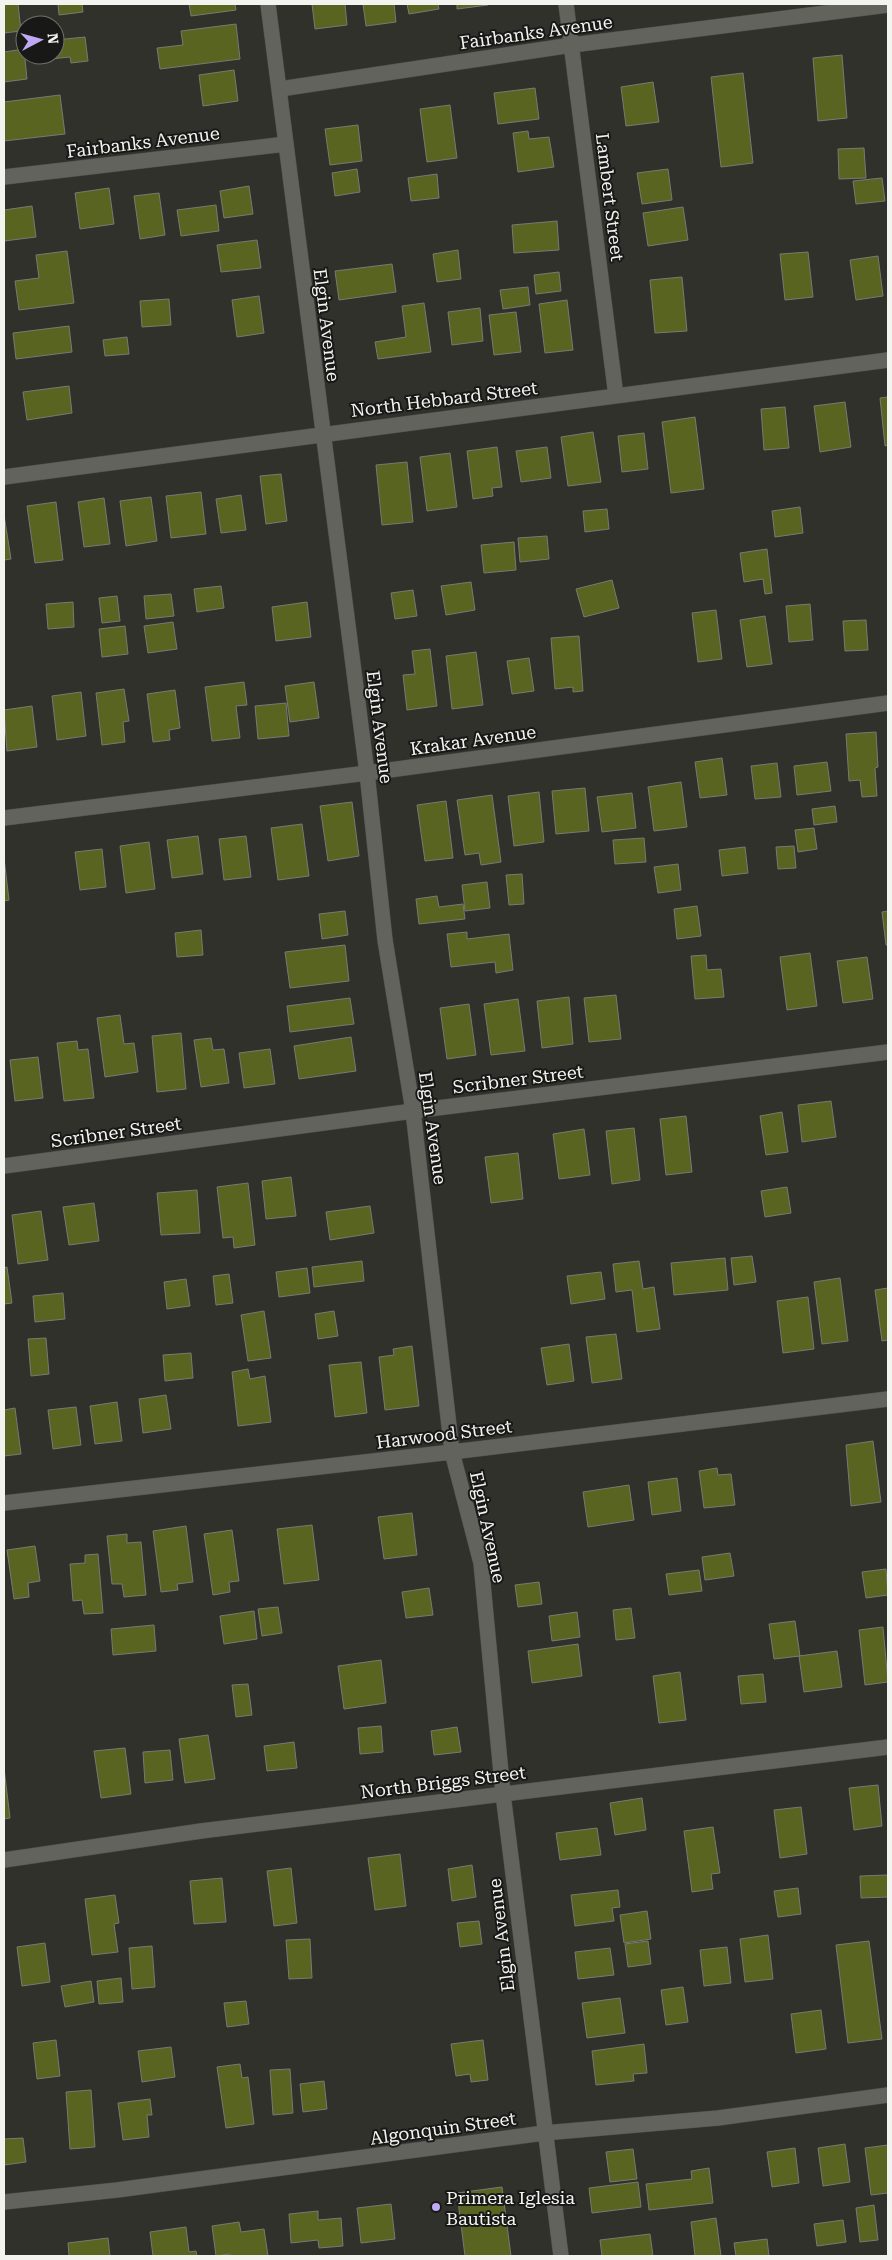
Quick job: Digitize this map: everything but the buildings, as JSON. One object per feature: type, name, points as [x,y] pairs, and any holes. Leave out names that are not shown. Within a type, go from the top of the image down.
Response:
[{"type":"street","name":"Elgin Avenue","points":[[268,4],[367,773],[385,940],[414,1111],[452,1452],[481,1563],[503,1794],[544,2133],[561,2256]]},
{"type":"street","name":"Lambert Street","points":[[566,4],[616,396]]},
{"type":"street","name":"Fairbanks Avenue","points":[[280,89],[572,45],[888,6]]},
{"type":"street","name":"Fairbanks Avenue","points":[[4,178],[286,144]]},
{"type":"street","name":"North Hebbard Street","points":[[4,477],[322,433],[888,360]]},
{"type":"street","name":"Krakar Avenue","points":[[4,818],[367,773],[888,703]]},
{"type":"street","name":"Scribner Street","points":[[4,1166],[414,1111],[888,1052]]},
{"type":"street","name":"Harwood Street","points":[[4,1503],[452,1452],[888,1399]]},
{"type":"street","name":"North Briggs Street","points":[[4,1860],[201,1831],[888,1747]]},
{"type":"street","name":"Algonquin Street","points":[[4,2202],[117,2190],[544,2133],[709,2119],[888,2095]]},
{"type":"place","name":"Primera Iglesia Bautista","points":[[436,2207]]}]
